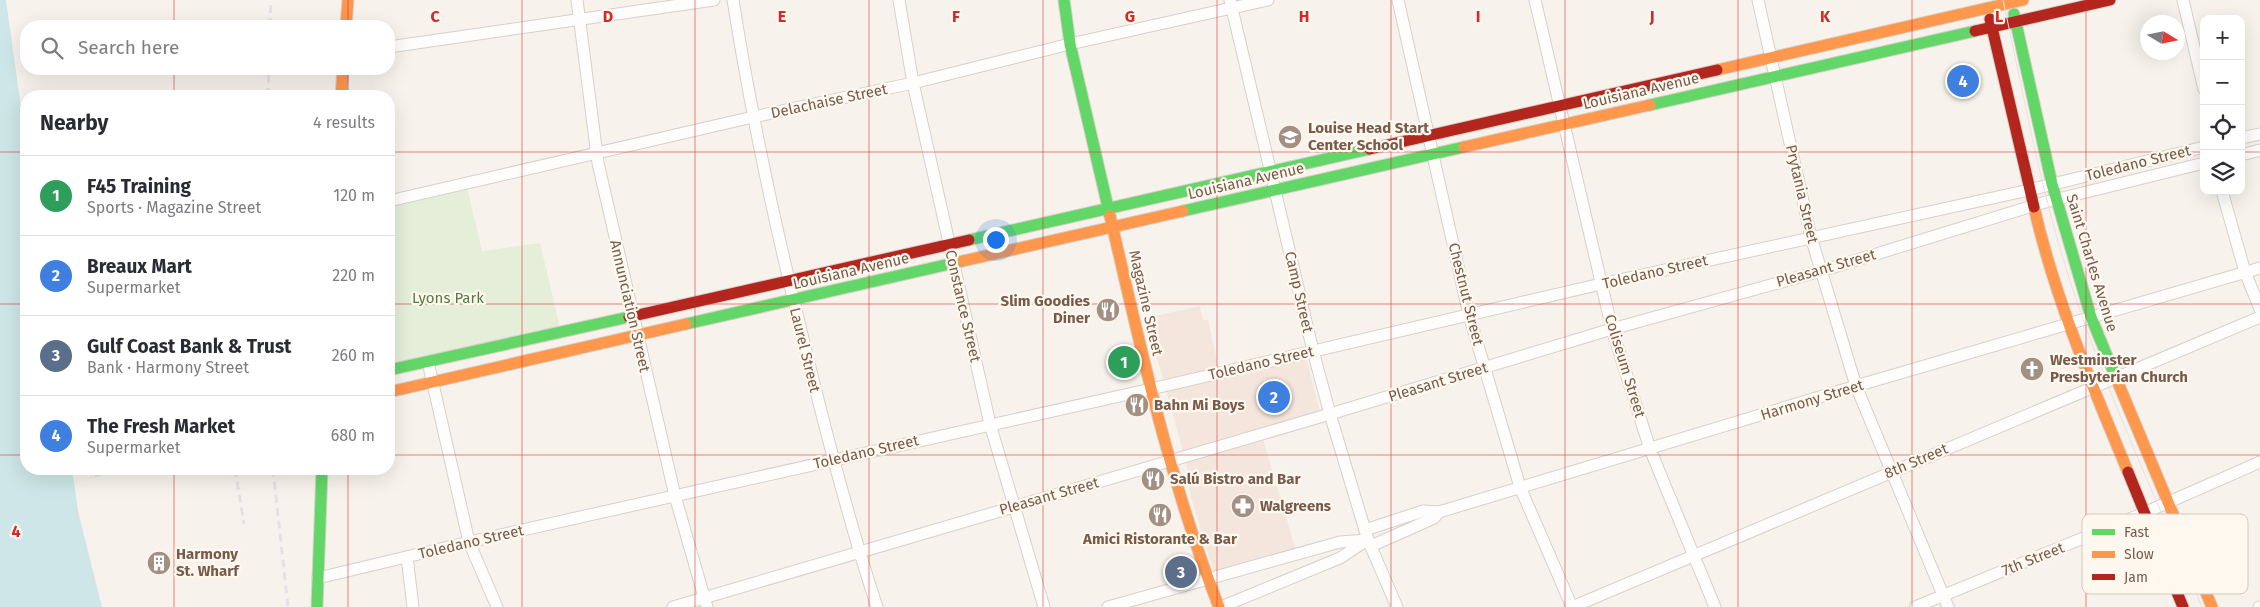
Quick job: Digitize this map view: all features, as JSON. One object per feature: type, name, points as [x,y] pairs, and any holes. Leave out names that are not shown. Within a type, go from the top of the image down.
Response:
[{"type":"street","points":[[346,20],[348,0]]},
{"type":"street","name":"Annunciation Street","points":[[577,0],[598,153],[637,336],[675,496],[706,602]]},
{"type":"street","points":[[395,46],[714,0]]},
{"type":"street","name":"Laurel Street","points":[[733,0],[753,117],[788,282],[832,460],[876,607]]},
{"type":"street","name":"Constance Street","points":[[899,0],[913,83],[990,424],[1044,607]]},
{"type":"street","name":"Magazine Street","points":[[1064,0],[1070,44],[1150,389],[1170,461],[1207,578],[1220,607]]},
{"type":"street","name":"Delachaise Street","points":[[395,200],[753,117],[913,83],[1231,4],[1268,0]]},
{"type":"street","name":"Chestnut Street","points":[[1398,0],[1469,314],[1520,487],[1572,607]]},
{"type":"street","name":"Coliseum Street","points":[[1535,0],[1562,124],[1612,329],[1650,449],[1715,607]]},
{"type":"street","name":"Prytania Street","points":[[1758,0],[1820,271],[1856,386],[1948,607]]},
{"type":"street","name":"Louisiana Avenue","points":[[395,391],[2110,0]]},
{"type":"street","points":[[2183,0],[2200,72]]},
{"type":"street","name":"Louisiana Avenue","points":[[395,369],[949,246],[1770,56],[1890,30],[1986,4],[2015,1]]},
{"type":"street","name":"Saint Charles Avenue","points":[[2015,1],[2016,22],[2052,184],[2091,317],[2173,514]]},
{"type":"street","name":"Camp Street","points":[[1231,4],[1313,351],[1330,414],[1368,539],[1396,607]]},
{"type":"street","points":[[1986,4],[2029,190],[2049,266],[2068,325],[2144,513]]},
{"type":"street","points":[[1890,30],[1894,49]]},
{"type":"street","points":[[341,90],[343,75]]},
{"type":"street","points":[[2245,137],[2260,134]]},
{"type":"street","name":"Toledano Street","points":[[318,578],[469,542],[1150,389],[1601,284],[2029,190],[2200,148]]},
{"type":"street","points":[[2245,154],[2260,150]]},
{"type":"street","name":"Pleasant Street","points":[[673,607],[706,602],[1014,506],[1612,329],[1820,271],[2056,199],[2200,164]]},
{"type":"street","points":[[2223,195],[2245,272],[2260,308]]},
{"type":"street","points":[[1030,227],[1034,245]]},
{"type":"street","name":"Harmony Street","points":[[1108,607],[1340,542],[1368,539],[1434,518],[1439,512],[1520,487],[2260,268]]},
{"type":"street","name":"8th Street","points":[[1572,607],[2260,317]]},
{"type":"street","points":[[428,362],[469,542],[497,607]]},
{"type":"street","name":"7th Street","points":[[2144,513],[2260,462]]},
{"type":"street","points":[[318,607],[322,475]]},
{"type":"street","points":[[1220,607],[1340,558],[1368,539],[1424,511],[1439,512]]},
{"type":"street","name":"7th Street","points":[[1915,607],[2082,538]]},
{"type":"street","points":[[407,557],[413,607]]},
{"type":"street","points":[[2178,594],[2183,607]]},
{"type":"street","name":"Saint Charles Avenue","points":[[2207,594],[2212,607]]},
{"type":"shaded area","points":[[1200,306],[1203,320],[1208,320],[1221,378],[1306,356],[1320,412],[1260,429],[1296,551],[1214,573],[1190,494],[1187,466],[1146,318]]},
{"type":"green space","name":"Lyons Park","points":[[466,183],[482,251],[540,243],[561,332],[395,369],[395,200]]},
{"type":"water","points":[[0,0],[6,0],[20,100],[20,475],[103,475],[74,482],[78,511],[102,607],[0,607]]},
{"type":"pier","points":[[73,475],[95,475],[95,477],[74,482]]},
{"type":"tram line","points":[[2003,0],[2042,181],[2061,252],[2101,368],[2162,514]]},
{"type":"tram line","points":[[2196,594],[2202,607]]},
{"type":"railway","points":[[270,20],[271,0]]},
{"type":"railway","points":[[268,90],[269,75]]},
{"type":"railway","points":[[236,475],[244,524]]},
{"type":"railway","points":[[274,475],[288,607]]},
{"type":"traffic: fast","points":[[1064,0],[1070,44],[1110,216]]},
{"type":"traffic: fast","points":[[2014,14],[2052,184],[2091,317],[2116,378]]},
{"type":"traffic: fast","points":[[1650,105],[1975,31]]},
{"type":"traffic: fast","points":[[1183,211],[1464,147]]},
{"type":"traffic: fast","points":[[969,240],[1370,149]]},
{"type":"traffic: fast","points":[[686,324],[963,261]]},
{"type":"traffic: fast","points":[[395,369],[629,317]]},
{"type":"traffic: fast","points":[[317,607],[322,475]]},
{"type":"traffic: slow","points":[[346,20],[348,0]]},
{"type":"traffic: slow","points":[[1717,70],[2023,0]]},
{"type":"traffic: slow","points":[[341,90],[343,75]]},
{"type":"traffic: slow","points":[[1464,147],[1650,105]]},
{"type":"traffic: slow","points":[[2034,207],[2063,308],[2128,472]]},
{"type":"traffic: slow","points":[[963,261],[1183,211]]},
{"type":"traffic: slow","points":[[1110,216],[1157,414],[1185,511],[1219,607]]},
{"type":"traffic: slow","points":[[395,391],[686,324]]},
{"type":"traffic: slow","points":[[2116,378],[2173,514]]},
{"type":"traffic: slow","points":[[2207,594],[2212,607]]},
{"type":"traffic: jam","points":[[1975,31],[2110,0]]},
{"type":"traffic: jam","points":[[1990,19],[2034,207]]},
{"type":"traffic: jam","points":[[1370,149],[1717,70]]},
{"type":"traffic: jam","points":[[629,317],[969,240]]},
{"type":"traffic: jam","points":[[2128,472],[2145,514]]},
{"type":"traffic: jam","points":[[2178,594],[2183,607]]},
{"type":"place","name":"The Fresh Market","points":[[1963,81]]},
{"type":"place","name":"Louise Head Start Center School","points":[[1290,137]]},
{"type":"place","name":"Slim Goodies Diner","points":[[1108,310]]},
{"type":"place","name":"F45 Training","points":[[1124,362]]},
{"type":"place","name":"Westminster Presbyterian Church","points":[[2032,369]]},
{"type":"place","name":"Breaux Mart","points":[[1274,397]]},
{"type":"place","name":"Bahn Mi Boys","points":[[1137,405]]},
{"type":"place","name":"Salú Bistro and Bar","points":[[1153,479]]},
{"type":"place","name":"Walgreens","points":[[1243,506]]},
{"type":"place","name":"Amici Ristorante & Bar","points":[[1160,515]]},
{"type":"place","name":"Harmony St. Wharf","points":[[159,563]]},
{"type":"place","name":"Gulf Coast Bank & Trust","points":[[1181,572]]}]
